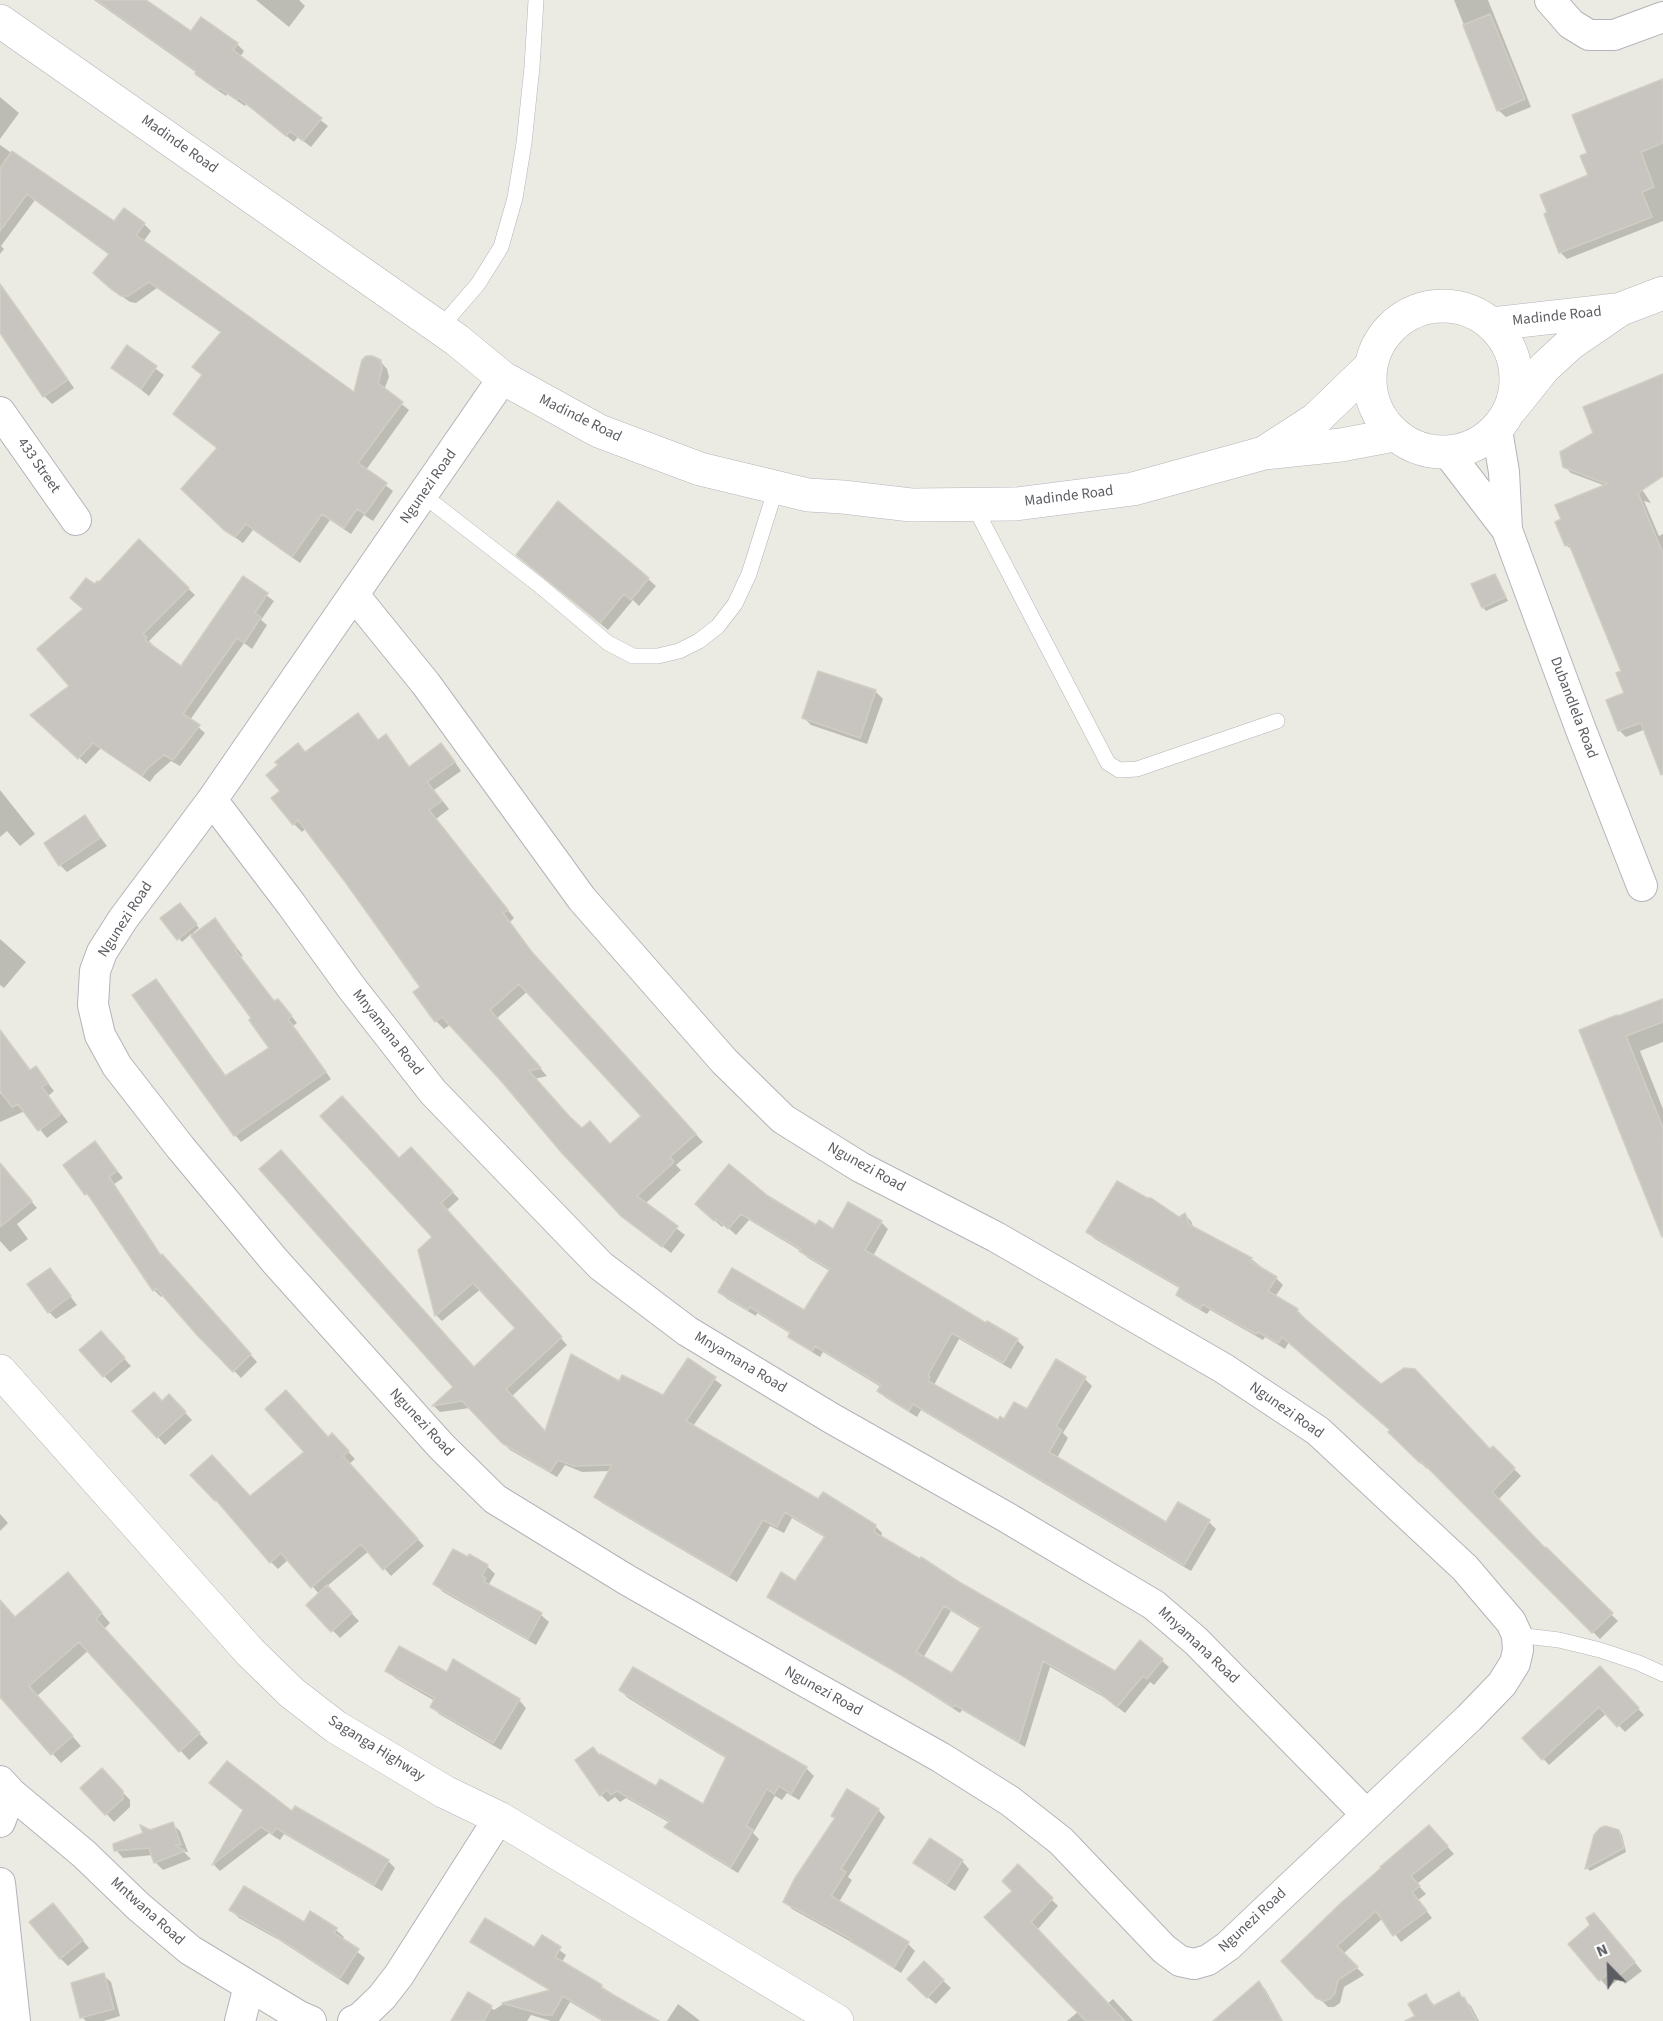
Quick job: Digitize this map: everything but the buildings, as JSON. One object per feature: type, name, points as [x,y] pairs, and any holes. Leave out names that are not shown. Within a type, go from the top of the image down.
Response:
[{"type":"street","points":[[1550,0],[1571,24],[1588,35],[1614,35],[1663,17]]},
{"type":"street","name":"Madinde Road","points":[[0,21],[440,328],[503,378],[598,431],[700,469],[808,495],[911,505],[1016,504],[1133,489],[1264,453],[1341,445],[1394,435]]},
{"type":"street","name":"Madinde Road","points":[[1504,419],[1544,368],[1570,344],[1621,309],[1663,292]]},
{"type":"street","points":[[1431,306],[1467,309],[1492,324],[1508,344],[1517,373],[1504,419],[1474,446],[1448,453],[1417,449],[1394,435],[1371,398],[1370,367],[1384,334],[1404,316],[1431,306]]},
{"type":"street","name":"Madinde Road","points":[[1492,324],[1621,309]]},
{"type":"street","name":"Madinde Road","points":[[1264,453],[1316,419],[1370,367]]},
{"type":"street","name":"Ngunezi Road","points":[[354,595],[426,684],[582,899],[724,1061],[783,1119],[860,1167],[996,1237],[1223,1368],[1318,1431],[1465,1568],[1511,1622],[1517,1635],[1518,1650],[1515,1663],[1502,1683],[1469,1718],[1228,1946],[1208,1960],[1194,1964],[1180,1961],[1164,1949],[1060,1841],[1010,1801],[940,1757],[562,1542],[495,1499],[441,1446],[275,1261],[180,1147],[117,1066],[100,1035],[93,1005],[95,971],[102,952],[123,919],[212,800],[503,378]]},
{"type":"street","name":"433 Street","points":[[0,412],[76,520]]},
{"type":"street","name":"Dubandlela Road","points":[[1504,419],[1507,530]]},
{"type":"street","name":"Dubandlela Road","points":[[1448,453],[1507,530],[1642,886]]},
{"type":"street","name":"Mnyamana Road","points":[[212,800],[351,987],[434,1092],[601,1266],[687,1331],[831,1418],[1006,1517],[1154,1605],[1196,1641],[1366,1814]]},
{"type":"street","name":"Saganga Highway","points":[[0,1371],[250,1652],[292,1693],[336,1727],[445,1792],[499,1818],[837,2021]]},
{"type":"street","points":[[0,1822],[5,1787]]},
{"type":"street","name":"Mntwana Road","points":[[5,1787],[84,1854],[139,1907],[190,1950],[311,2021]]},
{"type":"street","points":[[353,2021],[360,2018],[382,1997],[399,1975],[499,1818]]},
{"type":"street","points":[[0,1883],[15,2021]]},
{"type":"street","points":[[240,2021],[249,1986]]},
{"type":"lane","points":[[440,328],[478,284],[501,247],[515,198],[524,143],[536,0]]},
{"type":"lane","points":[[423,495],[539,585],[609,643],[633,656],[658,656],[679,651],[699,641],[718,627],[735,604],[749,574],[776,488]]},
{"type":"lane","points":[[973,504],[1108,763],[1119,770],[1137,769],[1277,721]]},
{"type":"lane","points":[[1517,1635],[1600,1650],[1663,1674]]}]
